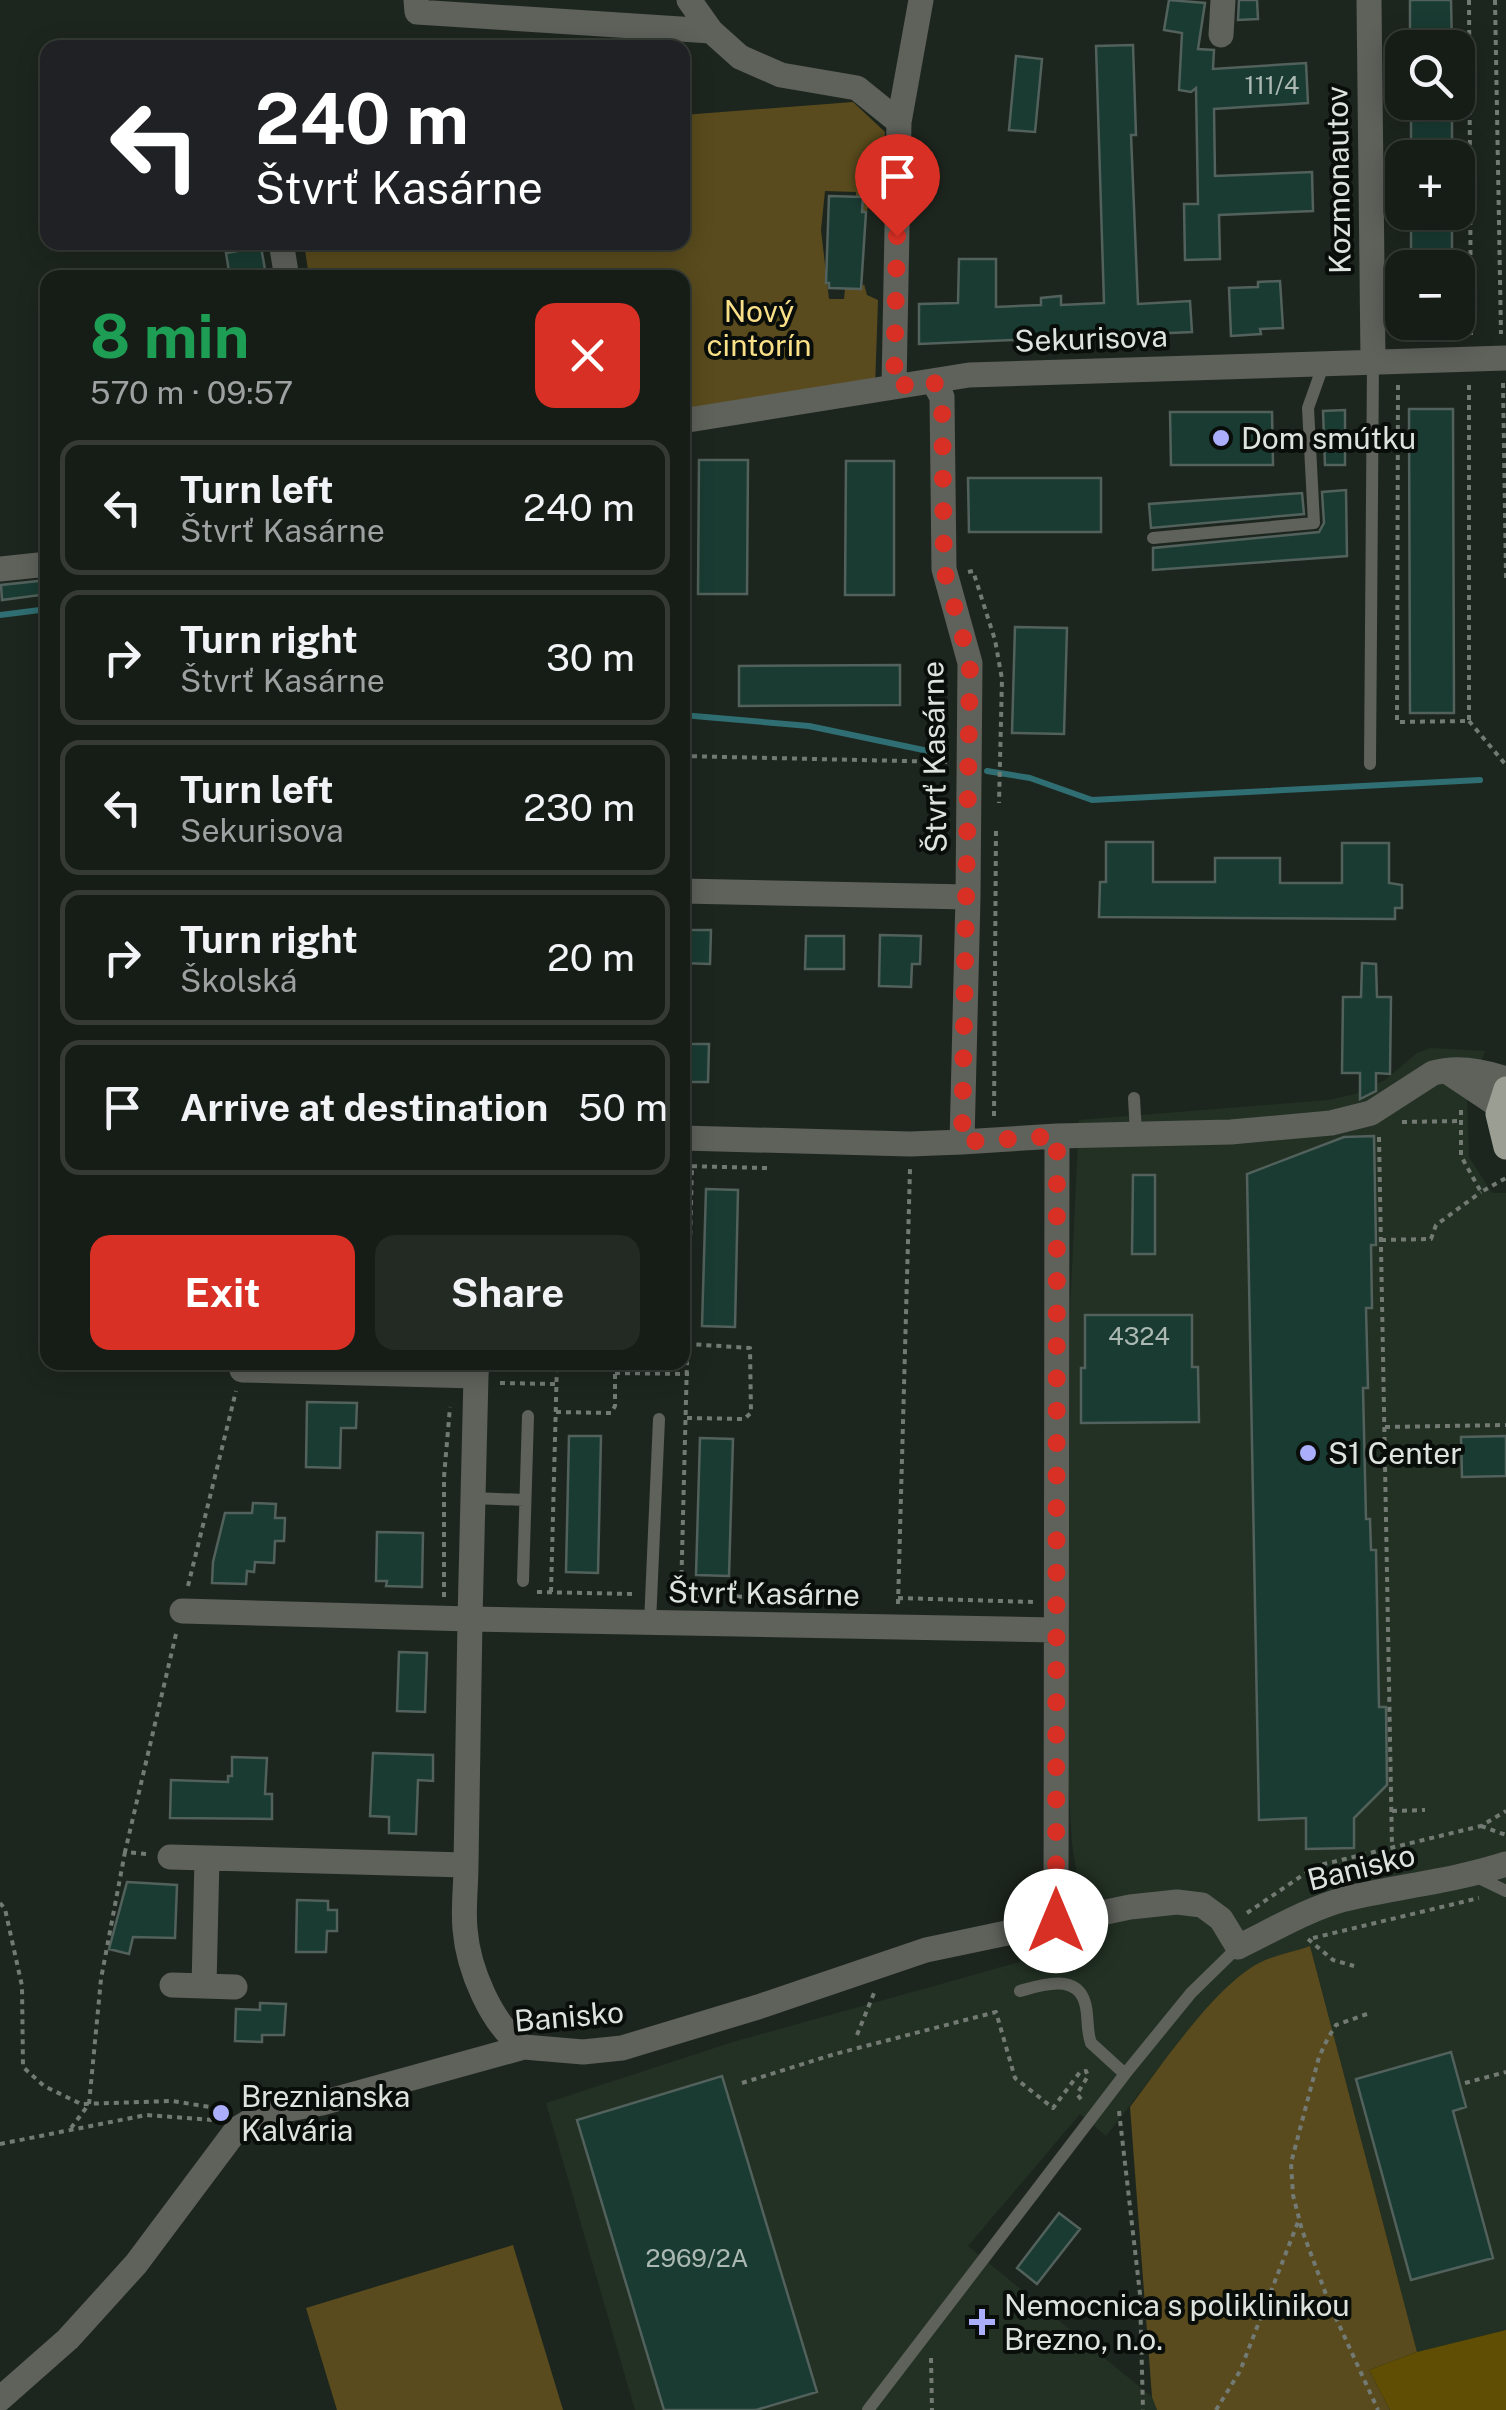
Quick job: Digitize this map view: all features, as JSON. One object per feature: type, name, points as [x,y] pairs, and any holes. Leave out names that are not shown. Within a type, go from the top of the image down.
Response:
[{"type":"main road","points":[[1502,1098],[1500,1133],[1506,1146]]},
{"type":"street","points":[[416,0],[417,12],[711,31]]},
{"type":"street","points":[[690,0],[711,31],[740,58],[781,75],[856,88],[899,122]]},
{"type":"street","points":[[894,387],[899,122],[922,0]]},
{"type":"street","points":[[1221,35],[1223,0]]},
{"type":"street","name":"Kozmonautov","points":[[1369,0],[1385,360]]},
{"type":"street","name":"Sekurisova","points":[[690,420],[969,375],[1504,358]]},
{"type":"street","name":"Štvrť Kasárne","points":[[933,380],[942,397],[944,570],[970,663],[962,1142]]},
{"type":"street","points":[[0,568],[40,565]]},
{"type":"street","name":"Štvrť Kasárne","points":[[690,890],[968,898]]},
{"type":"street","points":[[1457,1078],[1471,1070],[1506,1079]]},
{"type":"street","points":[[690,1138],[910,1144],[1231,1132],[1349,1120],[1371,1113],[1433,1073],[1457,1078],[1502,1098]]},
{"type":"street","points":[[1056,1921],[1057,1136]]},
{"type":"street","points":[[242,1370],[481,1374],[470,1619],[465,1932],[487,2007],[510,2038],[524,2047]]},
{"type":"street","name":"Štvrť Kasárne","points":[[182,1611],[1056,1630]]},
{"type":"street","points":[[170,1856],[466,1865]]},
{"type":"street","points":[[204,1986],[207,1858]]},
{"type":"street","name":"Banisko","points":[[255,2118],[524,2047],[583,2052],[622,2048],[926,1950],[1056,1921],[1161,1903],[1202,1905],[1221,1919],[1238,1947],[1342,1900],[1477,1886],[1506,1864]]},
{"type":"street","points":[[172,1985],[235,1987]]},
{"type":"street","points":[[0,2399],[68,2339],[136,2264],[237,2129],[255,2118]]},
{"type":"lane","points":[[1370,764],[1385,360]]},
{"type":"lane","points":[[1152,538],[1314,524],[1308,408],[1324,362]]},
{"type":"lane","points":[[1134,1098],[1136,1134]]},
{"type":"lane","points":[[523,1581],[528,1416]]},
{"type":"lane","points":[[650,1623],[659,1418]]},
{"type":"lane","points":[[474,1498],[526,1500]]},
{"type":"lane","points":[[1477,1886],[1506,1891]]},
{"type":"lane","name":"Banisko","points":[[868,2410],[1125,2074],[1191,1993],[1238,1947]]},
{"type":"lane","points":[[1020,1991],[1056,1983],[1074,1988],[1085,2002],[1090,2044],[1125,2074]]},
{"type":"path","points":[[1470,0],[1470,720],[1506,765]]},
{"type":"path","points":[[1495,0],[1506,578]]},
{"type":"path","points":[[1385,360],[1397,722],[1470,720]]},
{"type":"path","points":[[960,574],[973,571],[995,640],[1002,680],[998,803]]},
{"type":"path","points":[[690,756],[952,762]]},
{"type":"path","points":[[994,1124],[996,827]]},
{"type":"path","points":[[1457,1078],[1461,1097],[1461,1156],[1482,1192]]},
{"type":"path","points":[[1398,1122],[1461,1121]]},
{"type":"path","points":[[1379,1133],[1392,1847]]},
{"type":"path","points":[[898,1629],[910,1144]]},
{"type":"path","points":[[687,1418],[744,1419],[751,1412],[750,1348],[690,1344],[692,1166],[767,1168]]},
{"type":"path","points":[[1382,1240],[1431,1238],[1436,1225],[1506,1178]]},
{"type":"path","points":[[551,1592],[557,1370]]},
{"type":"path","points":[[681,1595],[689,1370]]},
{"type":"path","points":[[556,1412],[611,1412],[615,1373],[689,1374]]},
{"type":"path","points":[[481,1374],[557,1384]]},
{"type":"path","points":[[1385,1427],[1506,1425]]},
{"type":"path","points":[[534,1592],[758,1596]]},
{"type":"path","points":[[898,1598],[1056,1602]]},
{"type":"path","points":[[1392,1811],[1426,1810]]},
{"type":"path","points":[[1235,1915],[1244,1915],[1316,1866],[1480,1826],[1506,1812]]},
{"type":"path","points":[[1480,1826],[1506,1834]]},
{"type":"path","points":[[71,2128],[89,2104],[102,1979],[125,1852]]},
{"type":"path","points":[[1293,1942],[1477,1886]]},
{"type":"path","points":[[0,1903],[5,1909],[22,1986],[24,2067],[44,2086],[80,2104],[172,2101],[255,2118]]},
{"type":"path","points":[[1308,1939],[1332,1960],[1354,1966]]},
{"type":"path","points":[[742,2084],[835,2054],[996,2012],[1016,2078],[1053,2108],[1080,2072],[1086,2071],[1088,2076],[1078,2097],[1106,2123],[1118,2107],[1126,2149],[1140,2294],[1142,2410]]},
{"type":"path","points":[[1367,2014],[1336,2025],[1319,2057],[1291,2163],[1292,2195],[1299,2218],[1330,2305],[1378,2410]]},
{"type":"path","points":[[1464,2083],[1506,2072]]},
{"type":"path","points":[[0,2144],[146,2115],[255,2118]]},
{"type":"path","points":[[1216,2410],[1240,2371],[1299,2218]]},
{"type":"path","points":[[931,2355],[932,2410]]},
{"type":"shaded area","points":[[1431,1048],[1485,1051],[1467,1097],[1469,1157],[1492,1193],[1506,1193],[1506,2330],[1417,2352],[1310,1946],[1259,1963],[1240,1977],[1193,2024],[1106,2136],[1080,2114],[968,2246],[1152,2397],[1157,2410],[635,2410],[546,2103],[733,2042],[1020,1962],[1016,1941],[1084,1922],[1072,1843],[1068,1777],[1070,1312],[1079,1120],[1329,1100],[1355,1094],[1385,1080],[1417,1053]]},
{"type":"shaded area","points":[[1506,2330],[1506,2410],[1390,2410],[1369,2370],[1417,2352]]},
{"type":"green space","name":"Nový cintorín","points":[[853,102],[885,132],[882,197],[871,201],[866,212],[862,212],[863,198],[856,197],[856,192],[825,191],[821,230],[829,299],[844,299],[845,289],[860,289],[864,284],[867,295],[878,300],[875,388],[690,416],[690,270],[308,270],[305,250],[690,250],[690,114]]},
{"type":"green space","points":[[1310,1946],[1417,2352],[1369,2370],[1390,2410],[1157,2410],[1152,2397],[1130,2107],[1224,1990],[1259,1963]]},
{"type":"green space","points":[[513,2245],[563,2410],[337,2410],[306,2308]]},
{"type":"building","points":[[1169,0],[1205,3],[1198,49],[1214,50],[1213,69],[1306,63],[1308,103],[1214,109],[1215,176],[1312,172],[1313,211],[1219,215],[1220,259],[1185,260],[1184,204],[1198,204],[1196,88],[1191,92],[1179,90],[1182,33],[1164,30]]},
{"type":"building","points":[[1239,0],[1257,0],[1258,19],[1238,20]]},
{"type":"building","points":[[1410,0],[1451,0],[1452,30],[1410,30]]},
{"type":"building","points":[[1133,45],[1136,135],[1131,135],[1138,304],[1190,301],[1192,332],[919,344],[919,304],[958,303],[959,259],[996,259],[996,307],[1041,305],[1041,298],[1061,296],[1061,305],[1104,303],[1096,46]]},
{"type":"building","points":[[1016,56],[1042,59],[1035,132],[1009,130]]},
{"type":"building","points":[[1411,120],[1452,120],[1452,140],[1411,140]]},
{"type":"building","points":[[829,196],[863,197],[862,212],[866,212],[861,289],[829,288],[826,283]]},
{"type":"building","points":[[1411,230],[1452,230],[1452,250],[1411,250]]},
{"type":"building","points":[[262,250],[265,270],[229,270],[226,253]]},
{"type":"building","points":[[1280,281],[1283,328],[1231,336],[1229,288]]},
{"type":"building","points":[[1409,409],[1453,409],[1454,713],[1410,713]]},
{"type":"building","points":[[1345,410],[1345,465],[1325,465],[1323,411]]},
{"type":"building","name":"Dom smútku","points":[[1170,412],[1272,412],[1273,465],[1171,465]]},
{"type":"building","points":[[699,460],[748,460],[747,594],[698,594]]},
{"type":"building","points":[[846,461],[894,461],[894,595],[845,595]]},
{"type":"building","points":[[968,478],[1101,478],[1101,532],[969,532]]},
{"type":"building","points":[[1346,490],[1347,556],[1153,570],[1153,548],[1319,532],[1324,523],[1322,492]]},
{"type":"building","points":[[1302,493],[1304,514],[1151,528],[1149,504]]},
{"type":"building","points":[[40,581],[40,595],[2,600],[1,585]]},
{"type":"building","points":[[1015,627],[1067,628],[1064,734],[1012,733]]},
{"type":"building","points":[[900,665],[900,705],[739,706],[739,666]]},
{"type":"building","points":[[1106,842],[1153,842],[1153,882],[1215,882],[1215,858],[1280,858],[1280,883],[1342,883],[1342,843],[1389,843],[1389,883],[1402,885],[1402,908],[1395,908],[1395,919],[1099,917],[1100,882],[1106,882]]},
{"type":"building","points":[[690,930],[711,930],[710,964],[690,963]]},
{"type":"building","points":[[880,935],[921,936],[920,964],[912,964],[911,987],[879,986]]},
{"type":"building","points":[[806,936],[844,936],[844,969],[805,969]]},
{"type":"building","points":[[1362,963],[1376,964],[1377,997],[1391,997],[1390,1074],[1376,1073],[1376,1091],[1360,1099],[1360,1073],[1342,1073],[1343,997],[1361,997]]},
{"type":"building","points":[[690,1044],[709,1044],[708,1082],[690,1082]]},
{"type":"building","name":"S1 Center","points":[[1374,1136],[1376,1245],[1371,1245],[1372,1308],[1366,1308],[1368,1388],[1363,1388],[1366,1519],[1370,1519],[1371,1550],[1376,1550],[1379,1707],[1386,1707],[1387,1785],[1354,1818],[1354,1848],[1306,1849],[1306,1818],[1259,1820],[1247,1174],[1344,1137]]},
{"type":"building","points":[[1133,1175],[1155,1175],[1155,1254],[1132,1254]]},
{"type":"building","points":[[706,1189],[738,1190],[735,1327],[702,1326]]},
{"type":"building","points":[[1085,1315],[1192,1315],[1192,1367],[1198,1367],[1199,1422],[1081,1423]]},
{"type":"building","points":[[307,1402],[357,1403],[356,1428],[341,1428],[340,1468],[306,1467]]},
{"type":"building","points":[[569,1436],[601,1436],[598,1573],[566,1572]]},
{"type":"building","points":[[1506,1436],[1506,1476],[1462,1477],[1461,1437]]},
{"type":"building","points":[[700,1438],[733,1439],[729,1576],[696,1575]]},
{"type":"building","points":[[253,1503],[276,1504],[275,1518],[285,1518],[284,1541],[275,1541],[274,1563],[255,1562],[254,1572],[247,1571],[246,1584],[212,1583],[225,1513],[252,1513]]},
{"type":"building","points":[[377,1532],[423,1533],[422,1587],[386,1586],[387,1581],[376,1581]]},
{"type":"building","points":[[399,1652],[427,1653],[425,1712],[397,1711]]},
{"type":"building","points":[[373,1753],[433,1755],[433,1781],[418,1780],[416,1834],[389,1833],[389,1817],[370,1816]]},
{"type":"building","points":[[232,1757],[267,1758],[265,1794],[272,1794],[272,1819],[170,1818],[171,1780],[228,1782],[228,1776],[232,1776]]},
{"type":"building","points":[[127,1882],[177,1885],[175,1938],[133,1937],[129,1954],[109,1949]]},
{"type":"building","points":[[297,1900],[328,1901],[328,1910],[337,1910],[337,1931],[327,1931],[326,1952],[296,1952]]},
{"type":"building","points":[[260,2003],[286,2004],[284,2035],[262,2035],[262,2042],[235,2041],[236,2009],[260,2010]]},
{"type":"building","points":[[1451,2052],[1466,2107],[1453,2111],[1493,2258],[1411,2280],[1356,2079]]},
{"type":"building","points":[[722,2076],[817,2392],[756,2410],[664,2410],[577,2120]]},
{"type":"building","points":[[1059,2213],[1080,2229],[1037,2284],[1017,2268]]},
{"type":"waterway","points":[[0,615],[40,610]]},
{"type":"waterway","points":[[690,716],[809,726],[933,752]]},
{"type":"waterway","points":[[987,771],[1030,778],[1092,800],[1480,780]]},
{"type":"place","name":"Dom smútku","points":[[1221,438]]},
{"type":"place","name":"S1 Center","points":[[1308,1453]]},
{"type":"place","name":"Breznianska Kalvária","points":[[221,2113]]},
{"type":"place","name":"Nemocnica s poliklinikou Brezno, n.o.","points":[[982,2322]]},
{"type":"route","points":[[897,236],[894,387],[933,380],[942,397],[944,570],[970,663],[962,1142],[1057,1136],[1056,1921]]}]
